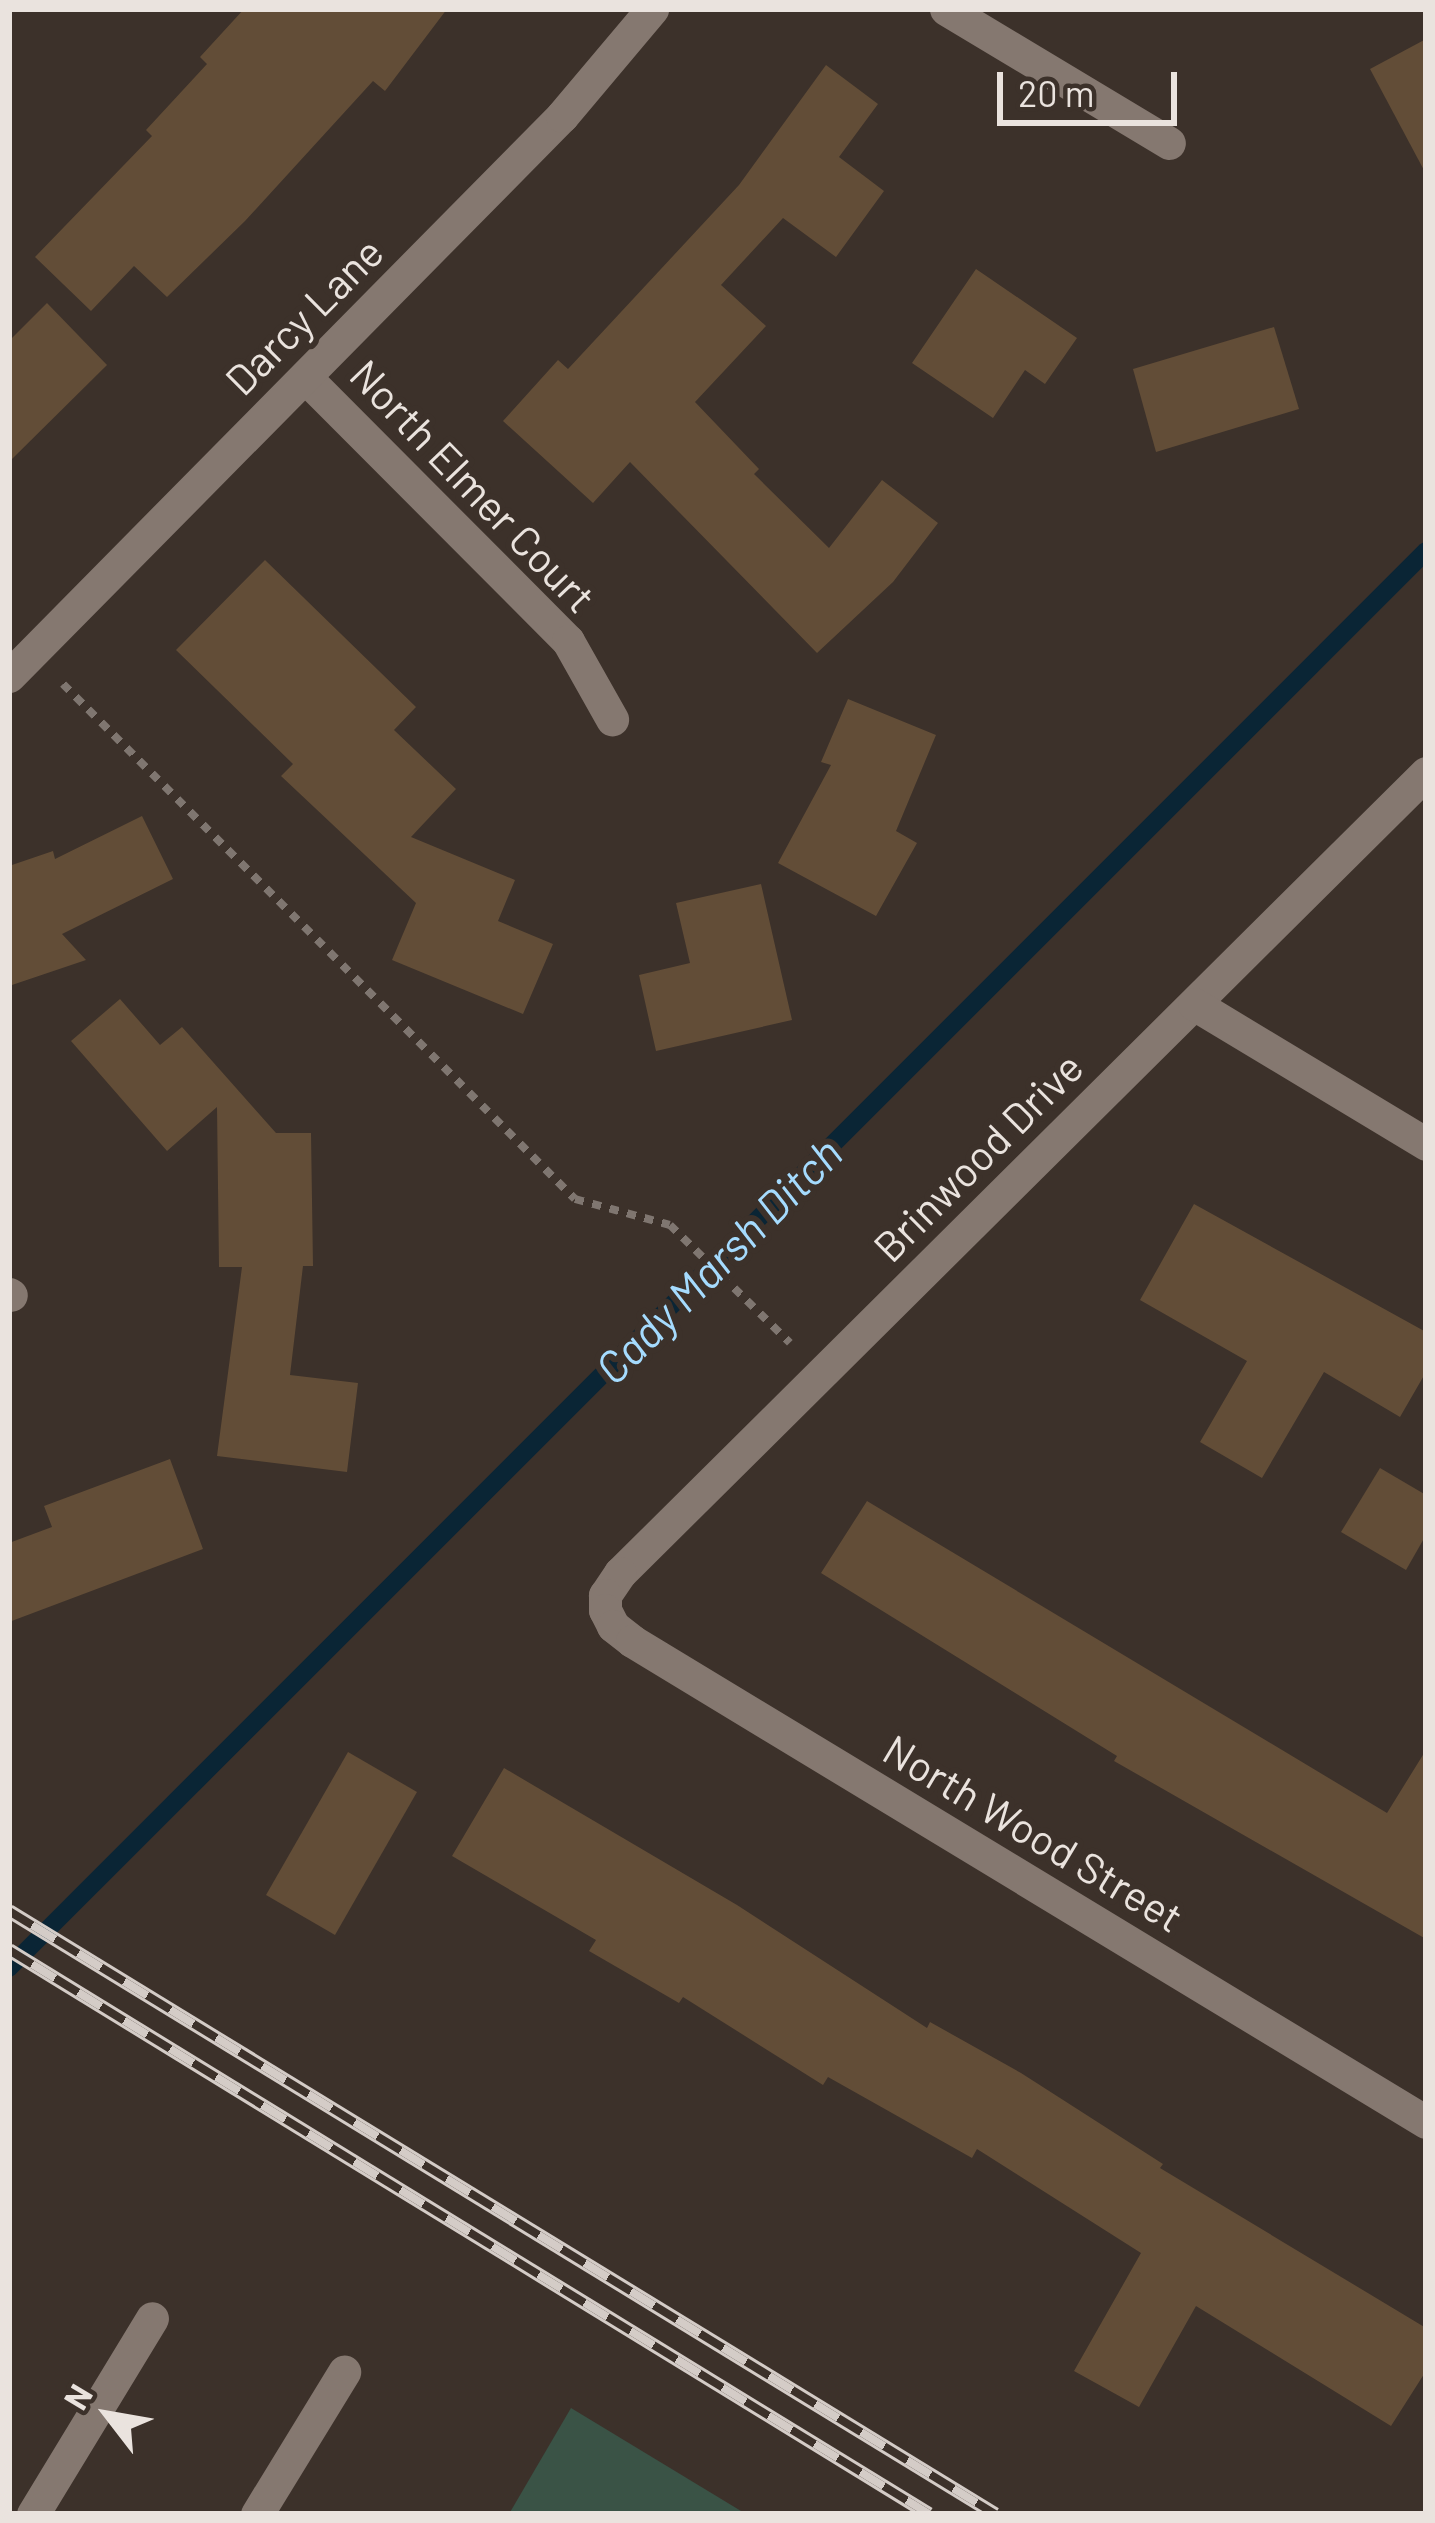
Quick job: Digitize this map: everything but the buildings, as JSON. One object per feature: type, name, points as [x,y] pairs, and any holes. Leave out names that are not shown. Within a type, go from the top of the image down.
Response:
[{"type":"street","name":"Darcy Lane","points":[[21,665],[562,116],[652,9]]},
{"type":"street","points":[[946,9],[1169,143]]},
{"type":"street","name":"North Elmer Court","points":[[306,377],[568,640],[612,719]]},
{"type":"street","name":"Brinwood Drive","points":[[605,1610],[605,1595],[620,1573],[1426,773]]},
{"type":"street","points":[[1194,1004],[1426,1144]]},
{"type":"street","name":"North Wood Street","points":[[605,1610],[614,1627],[632,1641],[1426,2122]]},
{"type":"street","points":[[33,2514],[152,2318]]},
{"type":"street","points":[[257,2514],[344,2372]]},
{"type":"path","points":[[21,665],[575,1199],[670,1225],[822,1375]]},
{"type":"green space","points":[[571,2408],[746,2514],[509,2514]]},
{"type":"waterway","name":"Cady Marsh Ditch","points":[[9,1968],[1426,551]]},
{"type":"railway","points":[[9,1911],[995,2514]]},
{"type":"railway","points":[[9,1950],[929,2514]]}]
